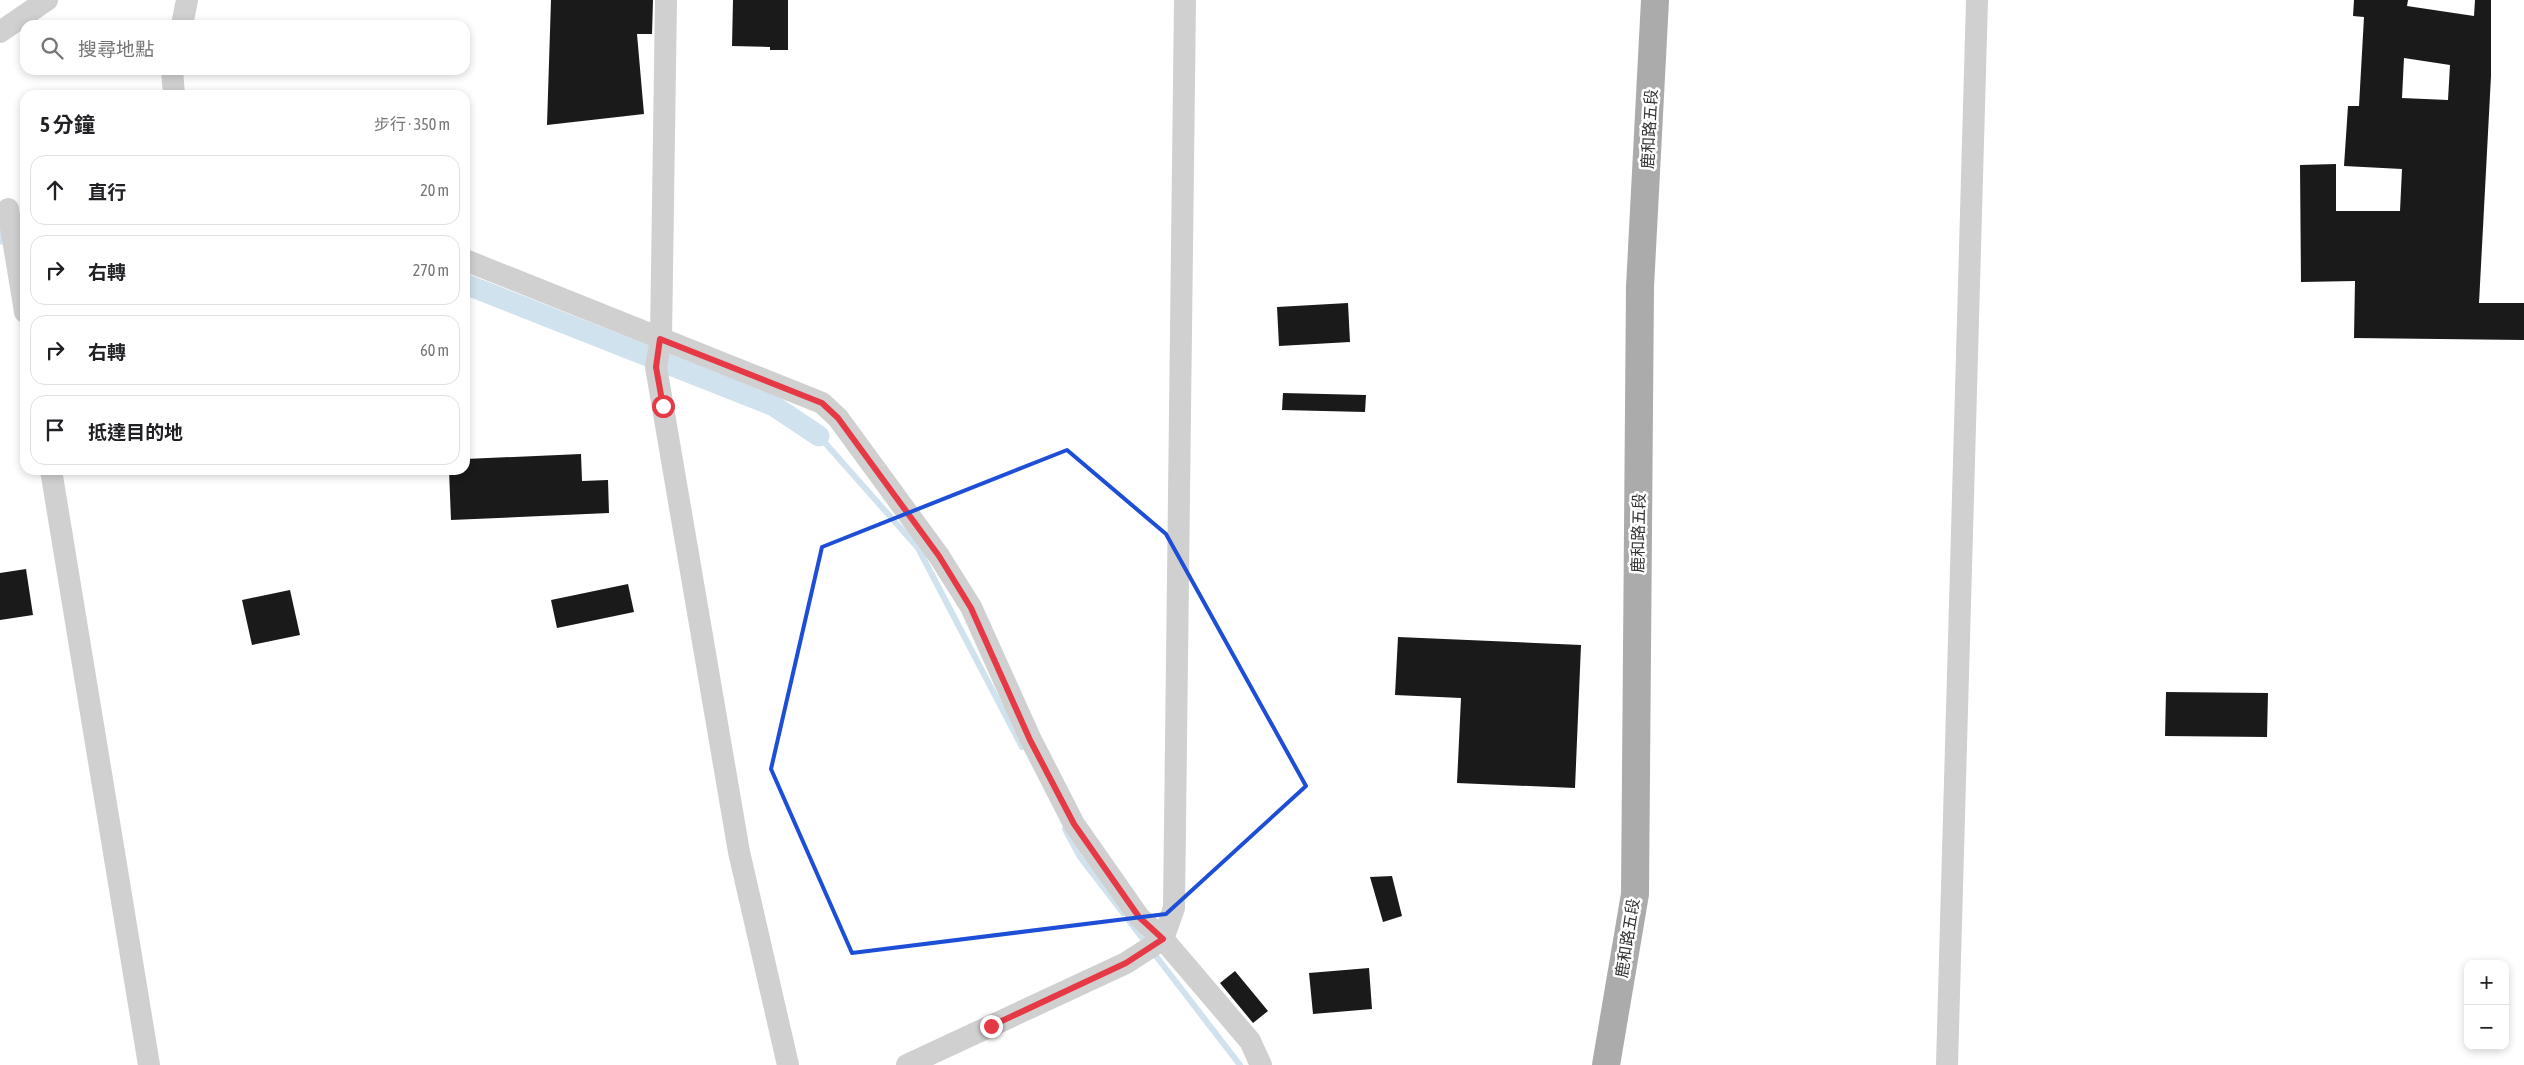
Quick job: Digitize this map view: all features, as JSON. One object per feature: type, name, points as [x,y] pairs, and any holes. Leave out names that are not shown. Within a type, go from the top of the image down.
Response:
[{"type":"main road","name":"鹿和路五段","points":[[1606,1065],[1635,894],[1640,287],[1655,0]]},
{"type":"street","points":[[0,32],[48,0]]},
{"type":"street","points":[[183,20],[187,0]]},
{"type":"street","points":[[666,0],[660,339],[656,367],[738,842],[788,1065]]},
{"type":"street","points":[[907,1065],[1126,963],[1163,939],[1174,908],[1185,0]]},
{"type":"street","points":[[1947,1065],[1977,0]]},
{"type":"street","points":[[172,75],[174,90]]},
{"type":"street","points":[[11,209],[20,280]]},
{"type":"street","points":[[470,262],[822,403],[850,432],[939,556],[971,608],[1030,740],[1074,824],[1139,917],[1163,939],[1250,1041],[1261,1065]]},
{"type":"street","points":[[52,475],[149,1065]]},
{"type":"highlighted area","points":[[1067,450],[1166,534],[1306,786],[1166,914],[852,953],[771,769],[822,547]]},
{"type":"building","points":[[551,0],[653,0],[652,34],[637,34],[644,114],[547,125]]},
{"type":"building","points":[[733,0],[788,0],[788,50],[770,50],[770,47],[732,46]]},
{"type":"building","points":[[2354,0],[2408,0],[2407,6],[2474,16],[2475,0],[2491,0],[2491,76],[2479,303],[2524,303],[2524,340],[2354,338],[2355,281],[2301,282],[2300,165],[2336,164],[2336,211],[2400,211],[2402,169],[2344,166],[2348,106],[2359,106],[2364,17],[2353,16]],"holes":[[[2404,58],[2450,65],[2448,100],[2402,98]]]},
{"type":"building","points":[[1348,303],[1350,342],[1279,346],[1277,307]]},
{"type":"building","points":[[1283,393],[1366,395],[1365,412],[1282,410]]},
{"type":"building","points":[[581,454],[582,481],[608,480],[609,513],[451,520],[449,475],[470,475],[470,459]]},
{"type":"building","points":[[26,569],[33,615],[0,620],[0,573]]},
{"type":"building","points":[[628,584],[634,612],[557,628],[551,600]]},
{"type":"building","points":[[290,590],[300,635],[252,645],[242,600]]},
{"type":"building","points":[[1398,637],[1581,645],[1575,788],[1457,783],[1461,698],[1395,695]]},
{"type":"building","points":[[2166,692],[2268,693],[2267,737],[2165,736]]},
{"type":"building","points":[[1392,876],[1402,916],[1383,922],[1370,877]]},
{"type":"building","points":[[1369,968],[1372,1009],[1313,1014],[1309,973]]},
{"type":"building","points":[[1235,971],[1268,1011],[1253,1023],[1220,983]]},
{"type":"waterway","points":[[0,234],[20,228]]},
{"type":"waterway","points":[[470,286],[774,406],[819,436]]},
{"type":"waterway","points":[[819,436],[918,548],[1022,747]]},
{"type":"waterway","points":[[1065,829],[1080,857],[1123,913]]},
{"type":"waterway","points":[[1129,921],[1240,1065]]},
{"type":"route","points":[[663,406],[656,367],[660,339],[822,403],[838,418],[939,556],[971,608],[1030,740],[1074,824],[1139,917],[1163,939],[1126,963],[991,1026]]}]
